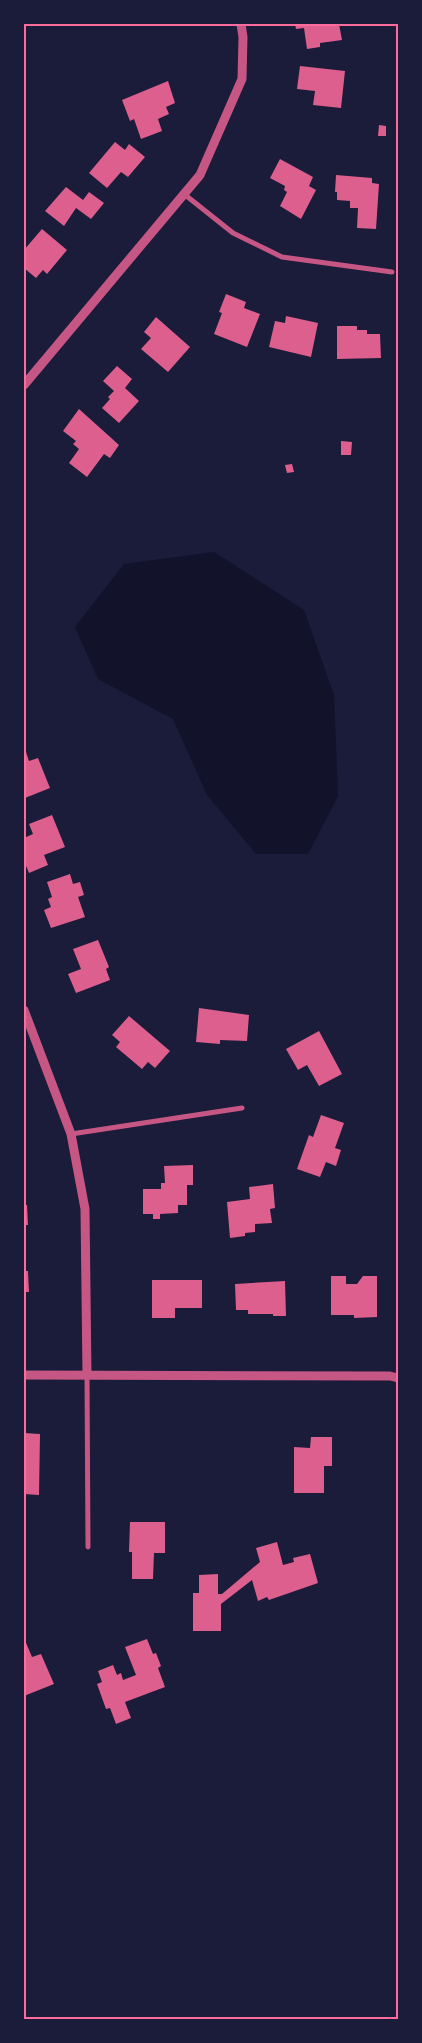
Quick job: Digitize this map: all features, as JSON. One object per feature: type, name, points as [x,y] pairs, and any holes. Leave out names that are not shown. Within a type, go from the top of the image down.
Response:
[{"type":"street","points":[[24,385],[200,175],[242,79],[243,37],[241,24]]},
{"type":"street","points":[[184,194],[233,233],[282,257],[392,272]]},
{"type":"street","points":[[24,1010],[71,1134],[84,1209],[88,1547]]},
{"type":"street","points":[[71,1134],[242,1108]]},
{"type":"street","points":[[24,1375],[390,1376],[398,1378]]},
{"type":"shaded area","points":[[214,552],[304,610],[334,695],[338,796],[308,854],[256,854],[207,795],[173,719],[98,679],[75,627],[124,564]]},
{"type":"building","points":[[295,24],[339,24],[342,40],[320,43],[320,47],[307,49],[304,28],[296,29]]},
{"type":"building","points":[[300,66],[345,71],[341,108],[313,105],[315,91],[297,89]]},
{"type":"building","points":[[168,81],[175,103],[166,107],[169,114],[158,119],[162,131],[141,139],[134,119],[130,121],[122,100]]},
{"type":"building","points":[[379,125],[386,126],[386,136],[378,136]]},
{"type":"building","points":[[115,142],[125,150],[129,144],[145,157],[128,177],[121,172],[107,188],[89,173]]},
{"type":"building","points":[[280,159],[313,177],[309,186],[316,190],[301,219],[280,206],[287,192],[284,190],[285,186],[270,178]]},
{"type":"building","points":[[336,175],[372,178],[372,183],[379,184],[376,229],[357,228],[358,208],[350,208],[350,201],[337,200],[337,192],[335,192]]},
{"type":"building","points":[[66,187],[83,200],[89,192],[104,203],[91,219],[76,208],[64,226],[45,211]]},
{"type":"building","points":[[42,229],[67,250],[47,274],[43,270],[36,278],[24,268],[24,250]]},
{"type":"building","points":[[226,294],[246,302],[244,308],[260,314],[247,347],[214,334],[222,313],[219,312]]},
{"type":"building","points":[[286,316],[318,323],[311,357],[269,347],[275,321],[285,323]]},
{"type":"building","points":[[156,317],[190,347],[168,372],[141,349],[151,338],[144,332]]},
{"type":"building","points":[[337,326],[357,326],[357,330],[367,330],[367,334],[380,334],[381,358],[337,359]]},
{"type":"building","points":[[117,366],[132,379],[125,388],[139,401],[119,423],[102,408],[114,391],[103,381]]},
{"type":"building","points":[[79,409],[119,445],[110,458],[104,454],[87,477],[69,463],[79,449],[73,444],[76,441],[63,431]]},
{"type":"building","points":[[341,441],[352,442],[351,455],[341,455]]},
{"type":"building","points":[[292,464],[294,472],[287,473],[285,465]]},
{"type":"building","points":[[26,752],[29,761],[38,758],[50,788],[25,798],[24,753]]},
{"type":"building","points":[[52,815],[65,847],[44,855],[48,865],[29,873],[24,861],[24,838],[33,834],[29,824]]},
{"type":"building","points":[[70,874],[73,884],[80,882],[84,895],[78,897],[85,917],[51,928],[44,910],[51,907],[48,899],[52,897],[47,882]]},
{"type":"building","points":[[98,940],[109,967],[106,969],[110,980],[76,993],[68,974],[81,969],[73,949]]},
{"type":"building","points":[[199,1008],[249,1015],[247,1041],[220,1040],[220,1044],[196,1042]]},
{"type":"building","points":[[129,1016],[170,1051],[155,1068],[148,1062],[142,1069],[116,1047],[120,1042],[112,1035]]},
{"type":"building","points":[[319,1031],[342,1074],[319,1086],[307,1065],[298,1070],[286,1049]]},
{"type":"building","points":[[321,1115],[344,1123],[335,1148],[341,1150],[336,1166],[326,1162],[320,1177],[297,1169],[309,1135],[313,1137]]},
{"type":"building","points":[[193,1165],[193,1185],[187,1185],[187,1205],[178,1205],[178,1213],[160,1214],[160,1219],[153,1219],[153,1214],[143,1214],[143,1189],[161,1189],[161,1183],[165,1183],[164,1166]]},
{"type":"building","points":[[273,1184],[275,1208],[270,1209],[272,1223],[255,1224],[255,1232],[245,1233],[245,1236],[230,1238],[227,1202],[250,1199],[249,1187]]},
{"type":"building","points":[[24,1205],[27,1205],[28,1225],[24,1225]]},
{"type":"building","points":[[24,1271],[28,1271],[29,1292],[24,1292]]},
{"type":"building","points":[[331,1276],[346,1276],[346,1284],[357,1284],[363,1276],[377,1276],[377,1317],[354,1318],[354,1315],[331,1315]]},
{"type":"building","points":[[152,1280],[202,1280],[202,1308],[175,1308],[175,1318],[152,1318]]},
{"type":"building","points":[[285,1281],[286,1316],[248,1314],[248,1310],[236,1310],[235,1284]]},
{"type":"building","points":[[24,1433],[40,1434],[39,1495],[24,1494]]},
{"type":"building","points":[[311,1437],[332,1437],[332,1466],[324,1466],[324,1493],[294,1493],[294,1447],[310,1448]]},
{"type":"building","points":[[130,1522],[165,1522],[165,1553],[154,1553],[153,1579],[132,1579],[132,1552],[129,1552]]},
{"type":"building","points":[[277,1542],[283,1565],[294,1562],[293,1558],[310,1554],[318,1583],[269,1600],[267,1597],[258,1601],[252,1580],[221,1604],[221,1631],[193,1631],[193,1593],[199,1593],[199,1575],[218,1574],[218,1594],[222,1594],[260,1562],[256,1548]]},
{"type":"building","points":[[24,1638],[32,1657],[41,1654],[54,1684],[24,1696]]},
{"type":"building","points":[[147,1639],[153,1654],[156,1653],[161,1666],[158,1668],[165,1687],[125,1702],[131,1718],[116,1724],[110,1708],[106,1709],[97,1684],[102,1682],[98,1671],[113,1665],[117,1675],[121,1673],[123,1680],[136,1675],[125,1647]]}]
